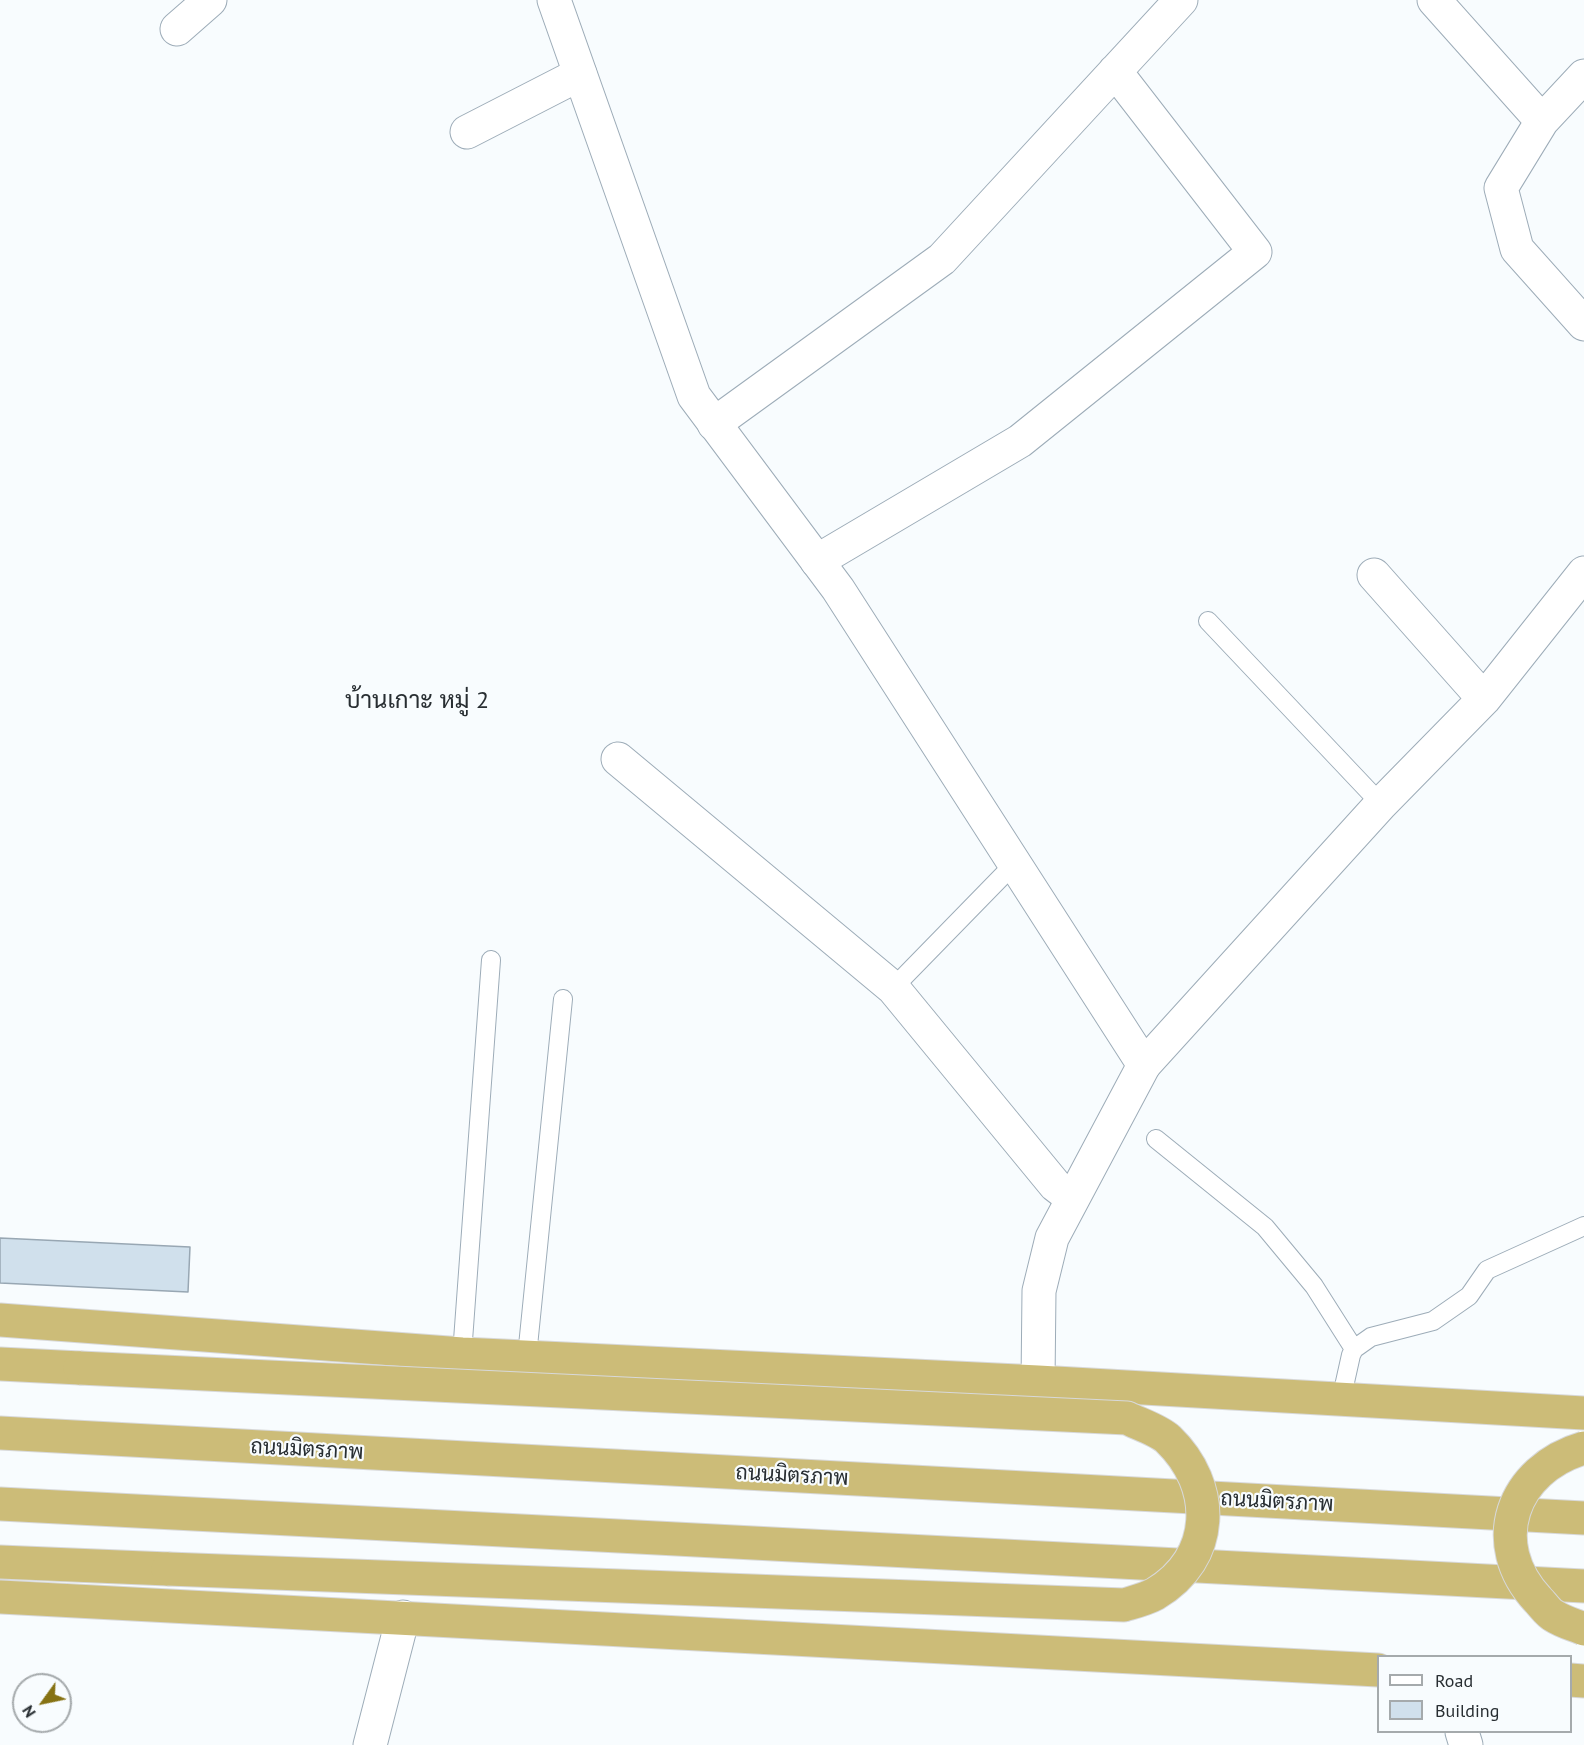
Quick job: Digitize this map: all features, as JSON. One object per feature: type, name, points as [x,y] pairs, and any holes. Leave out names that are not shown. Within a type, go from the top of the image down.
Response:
[{"type":"highway","points":[[0,1320],[462,1354],[1038,1382],[1584,1413]]},
{"type":"highway","points":[[0,1364],[1127,1418],[1166,1438],[1191,1467],[1203,1501],[1201,1539],[1183,1573],[1154,1595],[1124,1605],[0,1562]]},
{"type":"highway","name":"ถนนมิตรภาพ","points":[[0,1433],[1584,1518]]},
{"type":"highway","points":[[1584,1448],[1561,1455],[1534,1475],[1515,1505],[1510,1546],[1524,1584],[1554,1616],[1584,1629]]},
{"type":"highway","points":[[0,1504],[1584,1586]]},
{"type":"highway","points":[[0,1597],[1377,1670]]},
{"type":"street","points":[[177,29],[210,0]]},
{"type":"street","points":[[554,0],[694,396],[838,589],[1144,1065]]},
{"type":"street","points":[[714,424],[942,259],[1181,0]]},
{"type":"street","points":[[1434,0],[1542,121]]},
{"type":"street","points":[[818,561],[1020,441],[1255,252],[1115,71]]},
{"type":"street","points":[[467,132],[580,74]]},
{"type":"street","points":[[1584,76],[1542,121],[1501,188],[1518,249],[1584,324]]},
{"type":"street","points":[[1038,1382],[1039,1291],[1052,1238],[1144,1065],[1381,804],[1484,699],[1584,573]]},
{"type":"street","points":[[1374,575],[1484,699]]},
{"type":"street","points":[[618,759],[893,988],[1055,1185],[1072,1198]]},
{"type":"street","points":[[370,1745],[403,1617]]},
{"type":"lane","points":[[1208,621],[1381,804]]},
{"type":"lane","points":[[893,988],[1014,863]]},
{"type":"lane","points":[[462,1354],[491,960]]},
{"type":"lane","points":[[527,1356],[563,999]]},
{"type":"lane","points":[[1156,1139],[1265,1227],[1314,1286],[1354,1349]]},
{"type":"lane","points":[[1341,1400],[1354,1349],[1371,1337],[1433,1322],[1469,1296],[1487,1270],[1584,1226]]},
{"type":"building","points":[[0,1238],[190,1247],[188,1292],[0,1283]]},
{"type":"district","name":"บ้านเกาะ หมู่ 2","points":[[417,701]]}]
